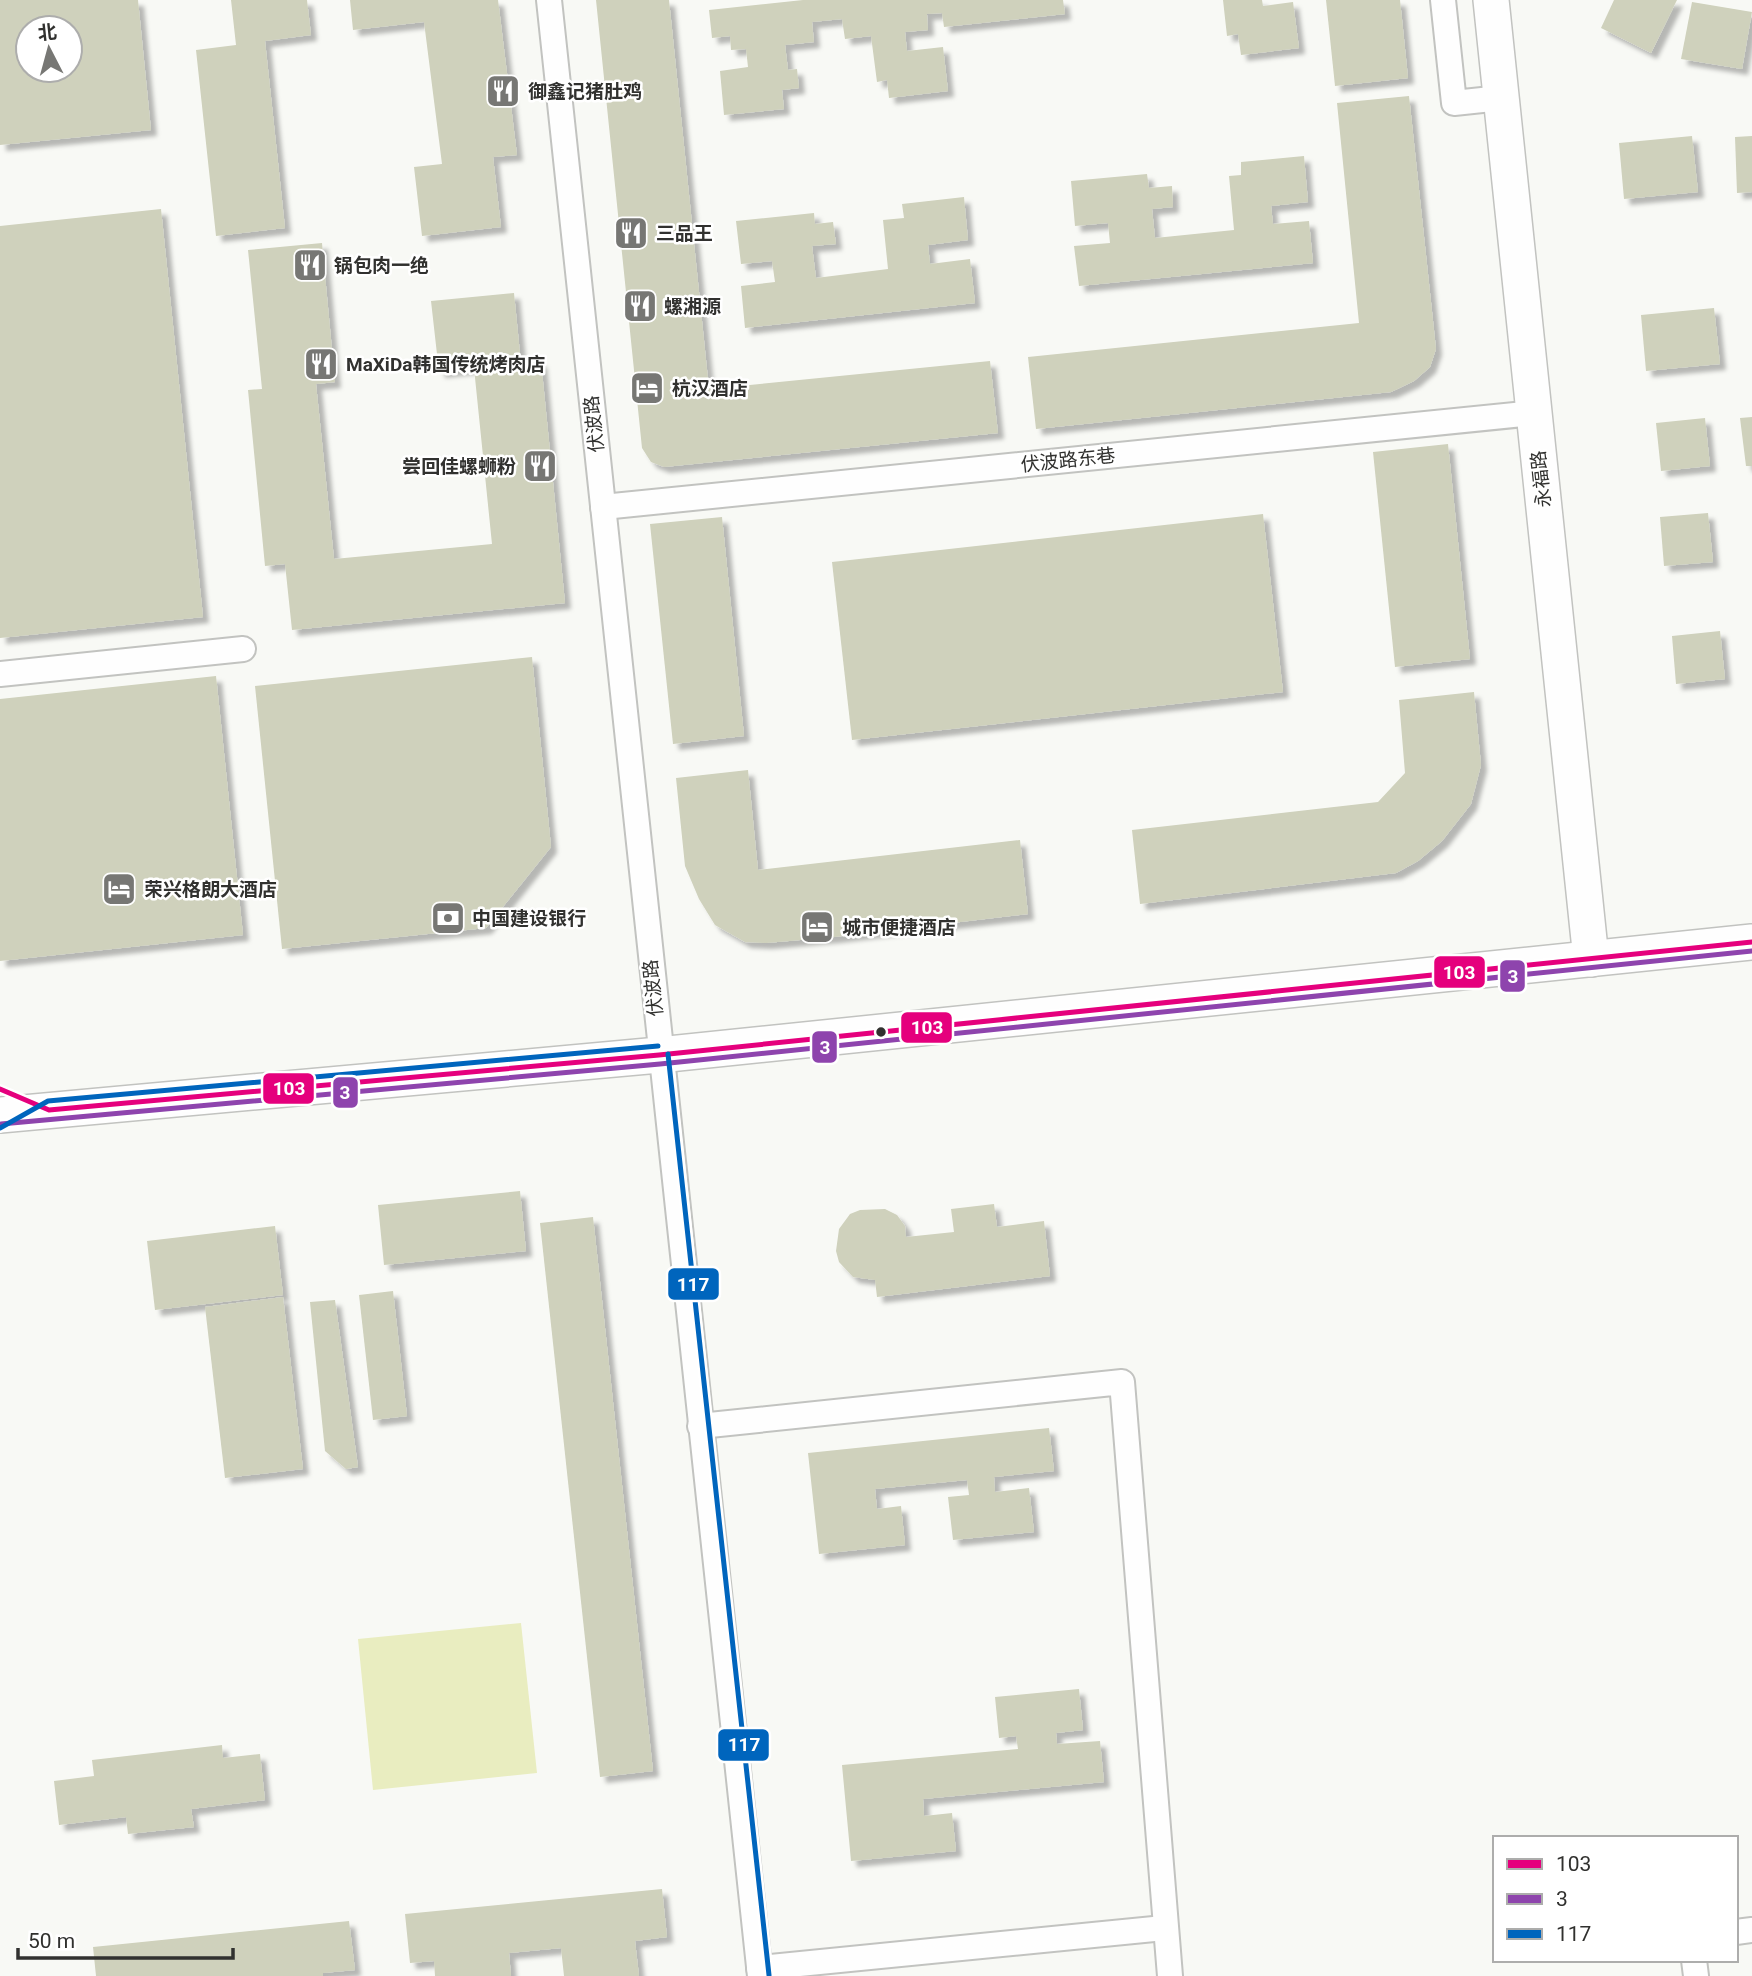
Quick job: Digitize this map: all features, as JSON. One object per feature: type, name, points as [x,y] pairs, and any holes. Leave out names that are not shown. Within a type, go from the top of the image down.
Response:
[{"type":"main road","name":"永福路","points":[[1490,0],[1591,959]]},
{"type":"main road","points":[[0,1115],[659,1055],[1752,942]]},
{"type":"main road","points":[[0,1089],[49,1110]]},
{"type":"main road","points":[[0,1138],[49,1110]]},
{"type":"street","name":"伏波路","points":[[549,0],[659,1055],[759,1972]]},
{"type":"street","points":[[1443,0],[1454,103],[1501,98]]},
{"type":"street","name":"伏波路东巷","points":[[603,507],[1534,413]]},
{"type":"street","points":[[0,674],[243,649]]},
{"type":"street","points":[[700,1426],[1122,1382],[1164,1928],[1170,1976]]},
{"type":"street","points":[[759,1972],[1164,1928]]},
{"type":"green space","points":[[521,1623],[537,1773],[373,1790],[358,1639]]},
{"type":"building","points":[[0,0],[138,0],[151,130],[0,145]]},
{"type":"building","points":[[231,0],[307,0],[311,35],[265,41],[285,228],[216,236],[196,50],[236,45]]},
{"type":"building","points":[[350,0],[498,0],[517,155],[493,157],[501,227],[422,236],[414,167],[442,164],[424,22],[353,30]]},
{"type":"building","points":[[596,0],[669,0],[709,389],[990,361],[998,433],[664,467],[651,462],[642,448]]},
{"type":"building","points":[[803,0],[1063,0],[1065,14],[944,27],[942,13],[927,14],[928,30],[905,32],[907,51],[943,47],[948,91],[889,98],[887,80],[877,82],[871,36],[845,39],[842,19],[812,22],[814,42],[785,45],[788,70],[797,69],[799,88],[782,90],[784,109],[724,115],[720,71],[748,67],[746,49],[731,50],[730,36],[712,38],[709,10]]},
{"type":"building","points":[[1223,0],[1262,0],[1263,6],[1293,2],[1299,48],[1241,55],[1238,34],[1227,36]]},
{"type":"building","points":[[1326,0],[1400,0],[1408,78],[1335,86]]},
{"type":"building","points":[[1614,0],[1677,0],[1651,53],[1601,28]]},
{"type":"building","points":[[1692,2],[1752,12],[1742,69],[1681,59]]},
{"type":"building","points":[[1409,96],[1436,349],[1430,367],[1414,381],[1391,392],[1036,429],[1028,357],[1359,323],[1337,103]]},
{"type":"building","points":[[1692,136],[1698,192],[1624,199],[1619,143]]},
{"type":"building","points":[[1752,136],[1752,192],[1737,193],[1735,137]]},
{"type":"building","points":[[1304,156],[1308,202],[1271,206],[1273,224],[1309,221],[1313,263],[1079,286],[1074,246],[1110,243],[1108,223],[1075,226],[1071,181],[1147,174],[1149,188],[1172,186],[1173,207],[1152,209],[1155,238],[1234,230],[1229,176],[1241,175],[1241,162]]},
{"type":"building","points":[[964,197],[968,240],[928,245],[930,264],[970,259],[975,303],[745,328],[741,286],[775,282],[772,261],[741,264],[736,221],[814,213],[815,224],[833,222],[836,244],[812,246],[816,278],[888,269],[883,220],[904,218],[902,204]]},
{"type":"building","points":[[161,209],[203,617],[0,638],[0,226]]},
{"type":"building","points":[[322,243],[335,382],[316,384],[334,559],[492,544],[474,368],[439,372],[431,301],[514,293],[521,364],[541,361],[565,603],[292,630],[285,564],[265,566],[248,390],[262,389],[248,250]]},
{"type":"building","points":[[1714,308],[1720,364],[1646,371],[1641,315]]},
{"type":"building","points":[[1752,417],[1752,466],[1746,466],[1740,418]]},
{"type":"building","points":[[1705,418],[1710,466],[1661,471],[1656,423]]},
{"type":"building","points":[[1448,444],[1470,659],[1395,667],[1373,452]]},
{"type":"building","points":[[1708,513],[1713,562],[1664,566],[1660,517]]},
{"type":"building","points":[[1263,514],[1283,692],[852,740],[832,562]]},
{"type":"building","points":[[722,517],[744,736],[673,744],[650,524]]},
{"type":"building","points":[[1720,631],[1725,679],[1676,684],[1672,636]]},
{"type":"building","points":[[532,657],[551,847],[486,928],[282,949],[255,686]]},
{"type":"building","points":[[216,676],[243,935],[0,961],[0,699]]},
{"type":"building","points":[[1474,692],[1481,765],[1471,804],[1442,841],[1418,861],[1396,873],[1140,904],[1132,830],[1378,802],[1405,773],[1399,700]]},
{"type":"building","points":[[748,770],[758,870],[1020,840],[1028,914],[834,937],[766,943],[745,942],[715,925],[699,899],[685,866],[676,778]]},
{"type":"building","points":[[520,1191],[526,1251],[384,1265],[378,1205]]},
{"type":"building","points":[[994,1204],[997,1227],[1044,1221],[1050,1276],[877,1297],[875,1280],[853,1277],[839,1262],[836,1251],[839,1229],[850,1214],[860,1210],[885,1209],[897,1215],[905,1226],[906,1237],[954,1232],[951,1209]]},
{"type":"building","points":[[593,1217],[653,1771],[600,1777],[540,1223]]},
{"type":"building","points":[[275,1226],[283,1295],[155,1310],[147,1241]]},
{"type":"building","points":[[393,1291],[407,1416],[373,1420],[359,1295]]},
{"type":"building","points":[[283,1297],[303,1469],[225,1478],[205,1307]]},
{"type":"building","points":[[335,1300],[358,1467],[346,1469],[325,1451],[310,1302]]},
{"type":"building","points":[[1049,1428],[1054,1471],[994,1477],[995,1492],[1029,1488],[1034,1532],[953,1540],[948,1497],[969,1495],[967,1480],[875,1489],[877,1509],[901,1506],[905,1545],[819,1554],[808,1453]]},
{"type":"building","points":[[1079,1689],[1083,1730],[1056,1733],[1057,1744],[1100,1741],[1104,1782],[923,1799],[924,1816],[952,1813],[956,1851],[851,1861],[842,1765],[1018,1749],[1016,1736],[999,1738],[995,1697]]},
{"type":"building","points":[[222,1745],[223,1758],[260,1754],[265,1800],[191,1809],[194,1827],[128,1834],[126,1817],[59,1825],[54,1781],[94,1776],[92,1760]]},
{"type":"building","points":[[662,1889],[667,1937],[635,1941],[639,1976],[564,1976],[561,1948],[509,1953],[511,1976],[435,1976],[434,1961],[410,1963],[405,1914]]},
{"type":"building","points":[[349,1921],[355,1970],[323,1973],[323,1976],[96,1976],[93,1947]]},
{"type":"transit line","name":"103","points":[[0,1089],[49,1110],[659,1055],[1752,942]]},
{"type":"transit line","name":"3","points":[[1,1124],[660,1064],[1752,951]]},
{"type":"transit line","name":"117","points":[[0,1128],[48,1101],[658,1046]]},
{"type":"transit line","name":"117","points":[[668,1054],[769,1975]]},
{"type":"place","name":"御鑫记猪肚鸡","points":[[503,91]]},
{"type":"place","name":"三品王","points":[[631,233]]},
{"type":"place","name":"锅包肉一绝","points":[[310,265]]},
{"type":"place","name":"螺湘源","points":[[640,306]]},
{"type":"place","name":"MaXiDa韩国传统烤肉店","points":[[321,364]]},
{"type":"place","name":"杭汉酒店","points":[[647,388]]},
{"type":"place","name":"尝回佳螺蛳粉","points":[[540,466]]},
{"type":"place","name":"荣兴格朗大酒店","points":[[119,889]]},
{"type":"place","name":"中国建设银行","points":[[448,918]]},
{"type":"place","name":"城市便捷酒店","points":[[817,927]]}]
